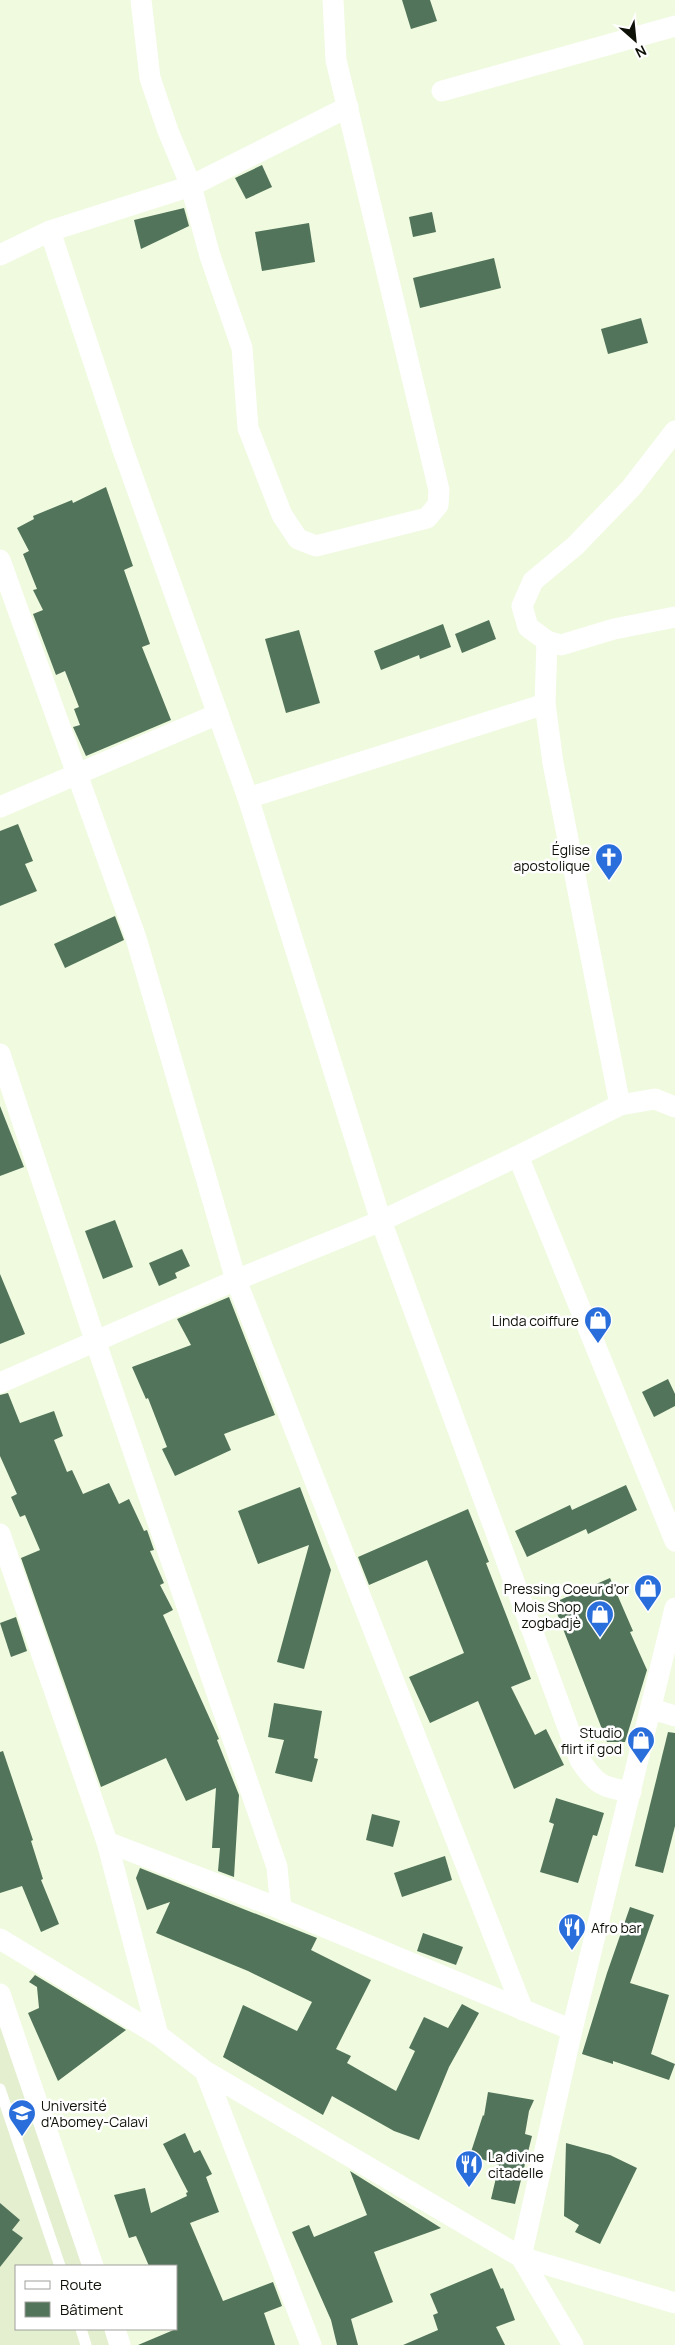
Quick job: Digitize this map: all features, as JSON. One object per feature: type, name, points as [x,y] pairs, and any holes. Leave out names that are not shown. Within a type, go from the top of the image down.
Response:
[{"type":"street","points":[[141,0],[150,78],[168,132],[191,186],[210,256],[242,348],[248,428],[282,515],[298,539],[316,546],[427,518],[438,505],[440,490],[336,60],[332,0]]},
{"type":"street","points":[[442,91],[675,26]]},
{"type":"street","points":[[0,254],[50,231],[191,186],[348,107]]},
{"type":"street","points":[[50,231],[123,450],[248,798],[381,1220],[580,1760],[592,1778],[607,1788],[631,1792]]},
{"type":"street","points":[[675,432],[631,488],[575,546],[533,581],[522,606],[528,627],[547,641],[560,645],[614,629],[675,617]]},
{"type":"street","points":[[0,560],[136,938],[236,1280],[523,2010]]},
{"type":"street","points":[[547,641],[545,704],[553,763],[620,1105]]},
{"type":"street","points":[[248,798],[545,704]]},
{"type":"street","points":[[0,807],[218,714]]},
{"type":"street","points":[[0,1054],[96,1343],[278,1867],[281,1909]]},
{"type":"street","points":[[0,1383],[96,1343],[236,1280],[381,1220],[518,1156],[620,1105],[655,1099],[675,1107]]},
{"type":"street","points":[[518,1156],[675,1540]]},
{"type":"street","points":[[0,1534],[107,1842],[158,2035]]},
{"type":"street","points":[[573,2345],[521,2257],[572,2030],[652,1710],[675,1608]]},
{"type":"street","points":[[652,1710],[675,1716]]},
{"type":"street","points":[[107,1842],[281,1909],[572,2030]]},
{"type":"street","points":[[0,1939],[158,2035],[204,2071],[521,2257],[675,2302]]},
{"type":"street","points":[[0,1994],[93,2265]]},
{"type":"street","points":[[204,2071],[311,2345]]},
{"type":"street","points":[[114,2330],[120,2345]]},
{"type":"lane","points":[[0,2090],[60,2265]]},
{"type":"lane","points":[[81,2330],[86,2345]]},
{"type":"shaded area","name":"Université d'Abomey-Calavi","points":[[0,2008],[88,2265],[15,2265],[15,2330],[109,2330],[115,2345],[0,2345]]},
{"type":"building","points":[[402,0],[430,0],[437,21],[411,29]]},
{"type":"building","points":[[262,165],[272,187],[246,199],[235,178]]},
{"type":"building","points":[[184,208],[189,226],[141,249],[134,220]]},
{"type":"building","points":[[432,212],[436,232],[413,237],[409,217]]},
{"type":"building","points":[[309,223],[315,262],[262,271],[255,232]]},
{"type":"building","points":[[494,258],[501,288],[420,308],[413,278]]},
{"type":"building","points":[[641,318],[648,343],[608,354],[601,329]]},
{"type":"building","points":[[106,487],[133,566],[124,570],[150,644],[142,647],[171,720],[86,756],[73,727],[80,725],[74,709],[79,707],[65,671],[56,675],[33,614],[43,610],[33,590],[37,589],[23,554],[29,551],[17,528],[34,519],[33,516],[72,500],[73,503]]},
{"type":"building","points":[[489,620],[496,639],[462,653],[455,634]]},
{"type":"building","points":[[443,624],[451,647],[420,659],[419,655],[381,670],[374,651]]},
{"type":"building","points":[[299,630],[320,703],[286,713],[265,639]]},
{"type":"building","points":[[18,824],[33,861],[25,864],[37,891],[0,906],[0,831]]},
{"type":"building","points":[[115,916],[124,940],[65,968],[54,944]]},
{"type":"building","points":[[0,1106],[24,1167],[0,1176]]},
{"type":"building","points":[[115,1220],[133,1267],[103,1279],[85,1231]]},
{"type":"building","points":[[182,1249],[190,1266],[175,1273],[177,1278],[159,1286],[149,1263]]},
{"type":"building","points":[[0,1274],[25,1334],[0,1344]]},
{"type":"building","points":[[229,1297],[275,1415],[224,1434],[231,1450],[175,1476],[162,1449],[167,1447],[148,1398],[146,1399],[132,1367],[191,1345],[177,1319]]},
{"type":"building","points":[[668,1379],[675,1394],[675,1406],[654,1417],[642,1392]]},
{"type":"building","points":[[8,1393],[20,1423],[54,1411],[63,1436],[54,1440],[67,1472],[72,1470],[83,1494],[109,1483],[119,1504],[129,1499],[144,1531],[147,1530],[154,1550],[150,1551],[164,1583],[160,1585],[173,1610],[163,1615],[219,1739],[217,1740],[239,1795],[234,1877],[218,1871],[220,1848],[212,1848],[216,1788],[186,1801],[166,1758],[101,1787],[21,1558],[40,1550],[25,1515],[20,1517],[11,1497],[17,1494],[0,1456],[0,1395]]},
{"type":"building","points":[[626,1485],[637,1510],[588,1534],[586,1529],[527,1557],[515,1531],[570,1505],[572,1510]]},
{"type":"building","points":[[300,1487],[331,1570],[304,1669],[277,1662],[309,1545],[258,1564],[238,1511]]},
{"type":"building","points":[[468,1509],[489,1562],[486,1563],[531,1679],[511,1687],[535,1735],[546,1729],[564,1765],[514,1789],[478,1701],[430,1723],[409,1677],[464,1653],[427,1560],[369,1585],[358,1557]]},
{"type":"building","points":[[610,1578],[633,1631],[630,1632],[647,1670],[625,1742],[607,1742],[553,1603]]},
{"type":"building","points":[[16,1617],[27,1651],[11,1657],[0,1623]]},
{"type":"building","points":[[274,1703],[322,1711],[314,1758],[318,1759],[312,1782],[275,1773],[284,1740],[268,1737]]},
{"type":"building","points":[[668,1732],[675,1733],[675,1826],[663,1873],[635,1866]]},
{"type":"building","points":[[3,1751],[33,1840],[31,1841],[43,1879],[41,1880],[59,1924],[41,1932],[22,1886],[0,1893],[0,1752]]},
{"type":"building","points":[[556,1798],[604,1813],[597,1836],[593,1835],[578,1883],[540,1872],[554,1824],[549,1822]]},
{"type":"building","points":[[372,1814],[400,1821],[393,1847],[366,1840]]},
{"type":"building","points":[[445,1856],[452,1880],[402,1897],[394,1873]]},
{"type":"building","points":[[140,1868],[317,1938],[311,1950],[371,1980],[336,2049],[351,2056],[347,2063],[396,2091],[415,2051],[409,2048],[424,2017],[448,2028],[462,2004],[479,2013],[449,2067],[419,2140],[394,2131],[332,2096],[323,2115],[223,2057],[243,2005],[297,2031],[312,2002],[248,1971],[156,1933],[170,1902],[147,1910],[136,1878]]},
{"type":"building","points":[[630,1907],[654,1915],[630,1983],[669,1995],[651,2054],[675,2064],[669,2080],[613,2061],[613,2064],[582,2054]]},
{"type":"building","points":[[423,1933],[463,1947],[456,1965],[417,1951]]},
{"type":"building","points":[[35,1975],[126,2030],[58,2081],[28,2013],[39,2008],[37,1987],[29,1982]]},
{"type":"building","points":[[488,2092],[534,2100],[529,2111],[525,2134],[532,2136],[515,2204],[491,2199],[499,2165],[470,2155],[484,2116]]},
{"type":"building","points":[[185,2133],[194,2153],[200,2150],[212,2174],[206,2177],[219,2212],[190,2223],[223,2301],[273,2282],[282,2306],[264,2313],[275,2345],[138,2345],[174,2330],[178,2330],[178,2265],[149,2265],[136,2236],[129,2238],[114,2195],[145,2188],[151,2213],[187,2196],[186,2193],[188,2192],[163,2144]]},
{"type":"building","points":[[566,2143],[610,2155],[637,2168],[600,2244],[575,2232],[579,2225],[564,2216]]},
{"type":"building","points":[[350,2171],[441,2228],[374,2252],[393,2302],[351,2319],[358,2345],[337,2345],[331,2320],[292,2232],[309,2225],[314,2237],[367,2215]]},
{"type":"building","points":[[0,2203],[20,2220],[12,2230],[23,2238],[0,2267]]},
{"type":"building","points":[[492,2268],[501,2289],[503,2288],[515,2320],[496,2327],[505,2345],[403,2345],[438,2330],[433,2315],[438,2313],[430,2294]]},
{"type":"place","name":"Église apostolique","points":[[609,881]]},
{"type":"place","name":"Linda coiffure","points":[[598,1344]]},
{"type":"place","name":"Pressing Coeur d'or","points":[[648,1612]]},
{"type":"place","name":"Mois Shop zogbadjè","points":[[600,1638]]},
{"type":"place","name":"Studio flirt if god","points":[[641,1764]]},
{"type":"place","name":"Afro bar","points":[[572,1951]]},
{"type":"place","name":"Université d'Abomey-Calavi","points":[[22,2137]]},
{"type":"place","name":"La divine citadelle","points":[[469,2188]]}]
